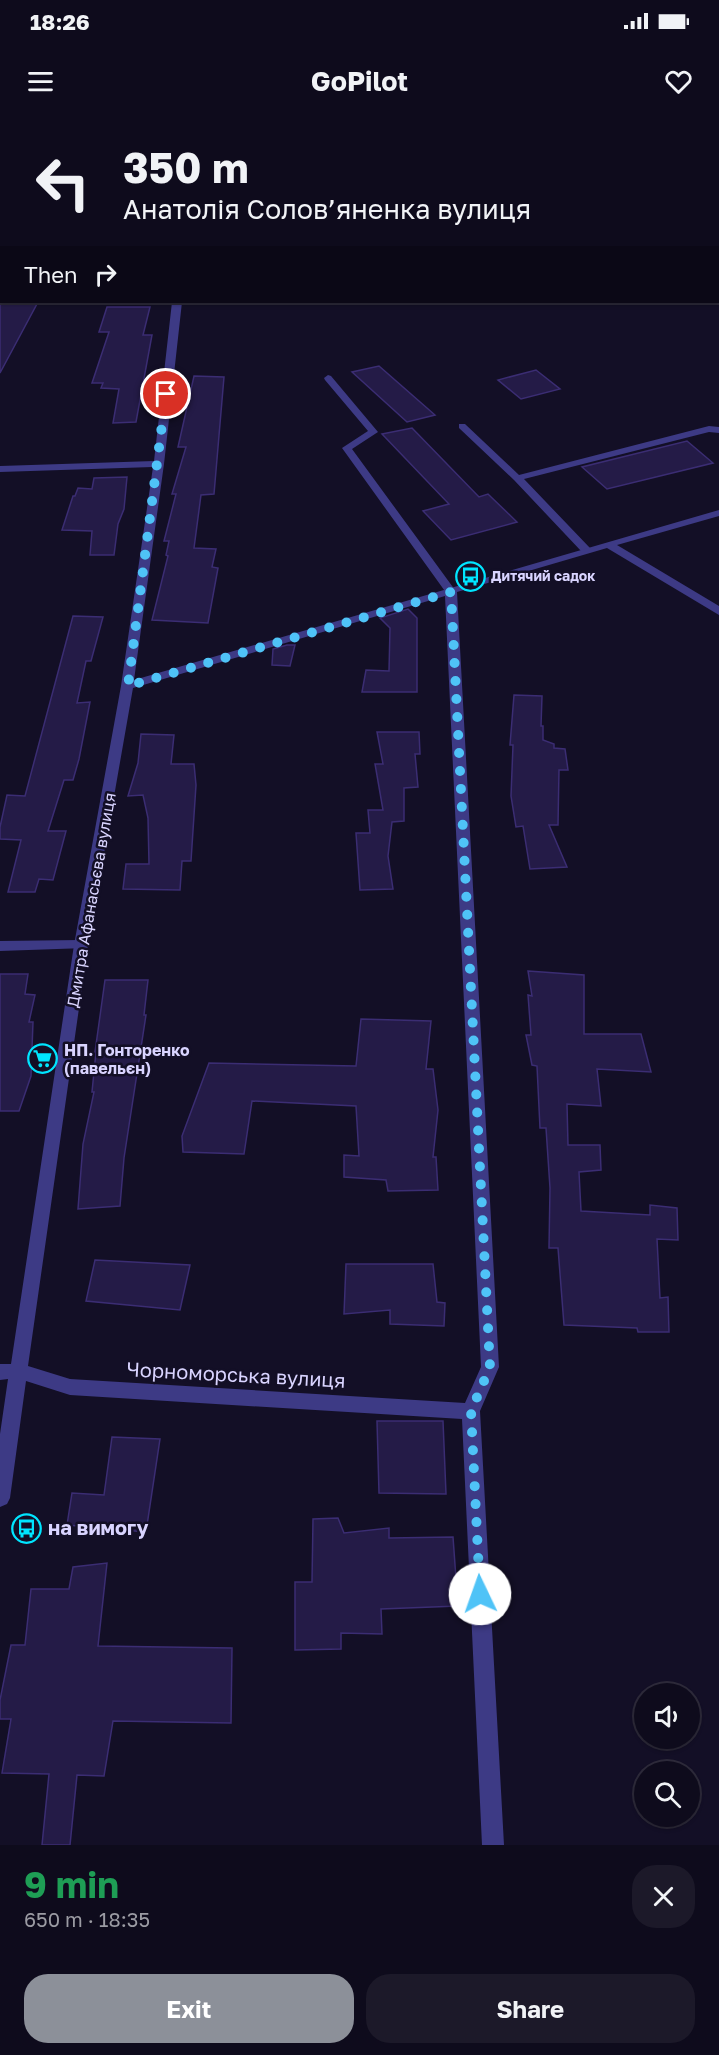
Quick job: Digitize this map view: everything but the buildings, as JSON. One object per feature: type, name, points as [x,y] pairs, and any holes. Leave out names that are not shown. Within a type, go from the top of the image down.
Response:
[{"type":"street","name":"Дмитра Афанасьєва вулиця","points":[[0,1498],[9,1372],[81,945],[128,686],[159,464],[177,303]]},
{"type":"street","points":[[0,469],[159,464]]},
{"type":"street","points":[[128,686],[451,592],[586,550],[719,513]]},
{"type":"street","points":[[608,544],[719,611]]},
{"type":"street","points":[[451,592],[490,1367],[471,1411],[493,1845]]},
{"type":"street","name":"Чорноморська вулиця","points":[[9,1372],[70,1387],[471,1411]]},
{"type":"lane","points":[[328,378],[373,432],[347,448],[451,592]]},
{"type":"lane","points":[[462,426],[517,478],[586,550]]},
{"type":"lane","points":[[517,478],[709,429],[719,430]]},
{"type":"lane","points":[[0,946],[81,945]]},
{"type":"place","name":"Дитячий садок","points":[[470,576]]},
{"type":"place","name":"НП. Гонторенко (павельєн)","points":[[43,1059]]},
{"type":"place","name":"на вимогу","points":[[27,1528]]},
{"type":"route","points":[[166,394],[159,464],[128,686],[451,592],[490,1367],[471,1411],[480,1594]]}]
